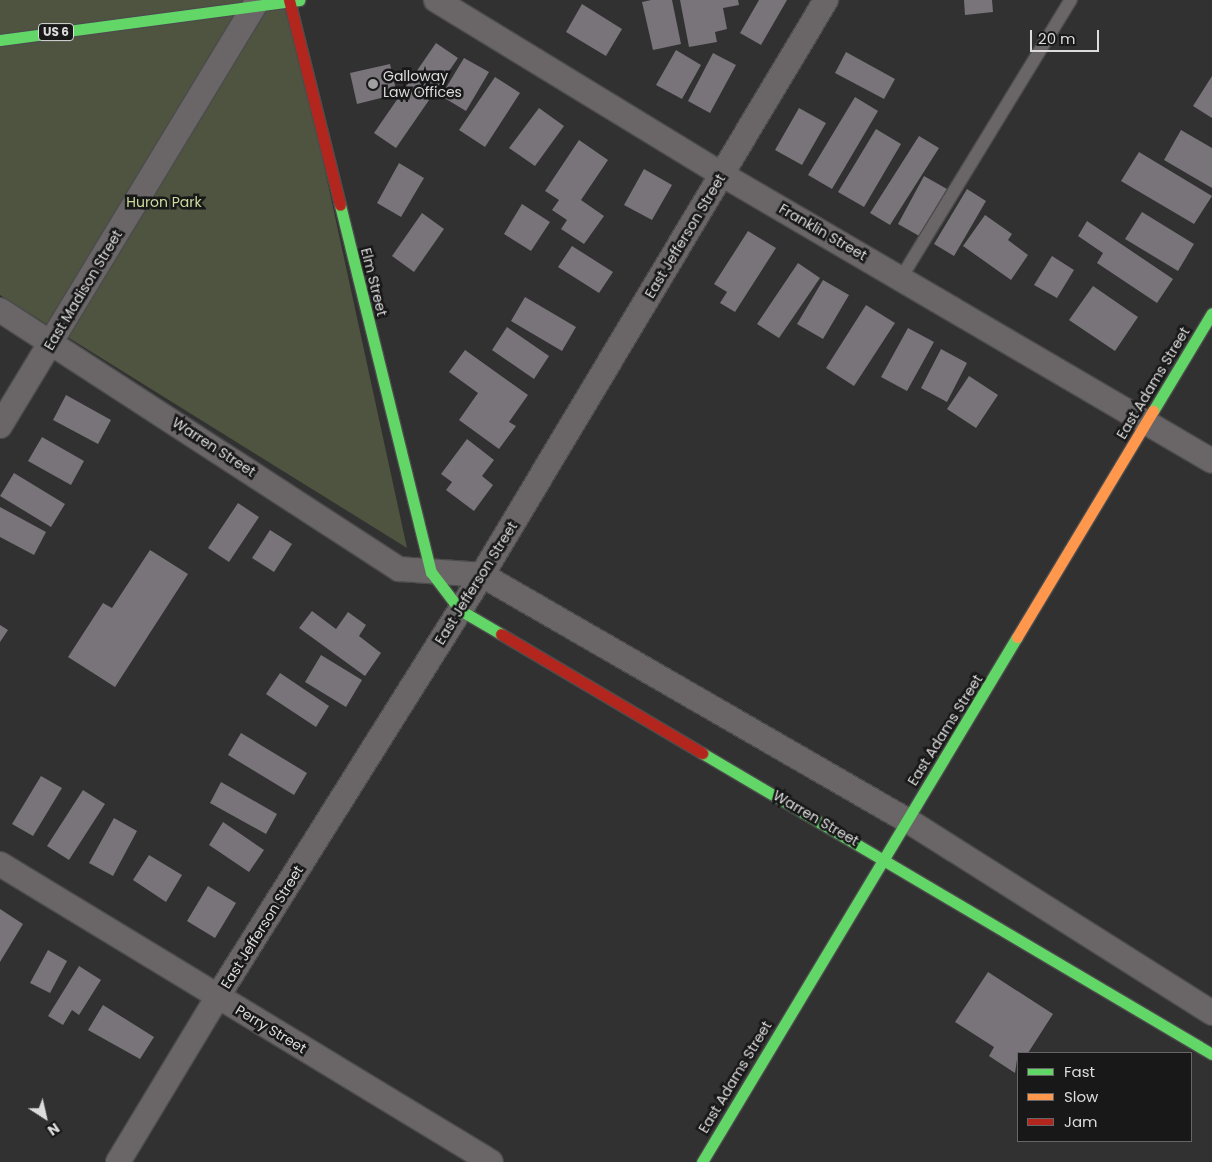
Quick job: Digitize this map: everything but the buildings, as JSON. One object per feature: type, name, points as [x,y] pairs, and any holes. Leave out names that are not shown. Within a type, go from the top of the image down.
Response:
[{"type":"street","name":"US 6","points":[[0,40],[256,3],[292,0]]},
{"type":"street","name":"Elm Street","points":[[292,0],[431,572]]},
{"type":"street","name":"Franklin Street","points":[[436,0],[723,175],[1147,421],[1212,461]]},
{"type":"street","name":"East Jefferson Street","points":[[118,1162],[218,996],[482,575],[826,0]]},
{"type":"street","name":"East Madison Street","points":[[0,426],[256,3]]},
{"type":"street","name":"Warren Street","points":[[0,310],[52,341],[399,568],[482,575],[907,820],[1212,1013]]},
{"type":"street","name":"East Adams Street","points":[[702,1162],[883,858],[997,676],[1212,313]]},
{"type":"street","name":"Warren Street","points":[[431,572],[460,610],[883,858],[1212,1054]]},
{"type":"street","name":"Perry Street","points":[[0,864],[491,1162]]},
{"type":"lane","points":[[901,278],[1072,0]]},
{"type":"green space","name":"Huron Park","points":[[0,0],[288,0],[407,548],[0,295]]},
{"type":"traffic: fast","points":[[0,40],[299,0]]},
{"type":"traffic: fast","points":[[340,205],[431,572],[460,610],[501,634]]},
{"type":"traffic: fast","points":[[1153,411],[1212,313]]},
{"type":"traffic: fast","points":[[702,1162],[1017,637]]},
{"type":"traffic: fast","points":[[702,753],[1212,1054]]},
{"type":"traffic: slow","points":[[1017,637],[1153,411]]},
{"type":"traffic: jam","points":[[289,0],[340,205]]},
{"type":"traffic: jam","points":[[501,634],[702,753]]},
{"type":"place","name":"Galloway Law Offices","points":[[373,84]]}]
